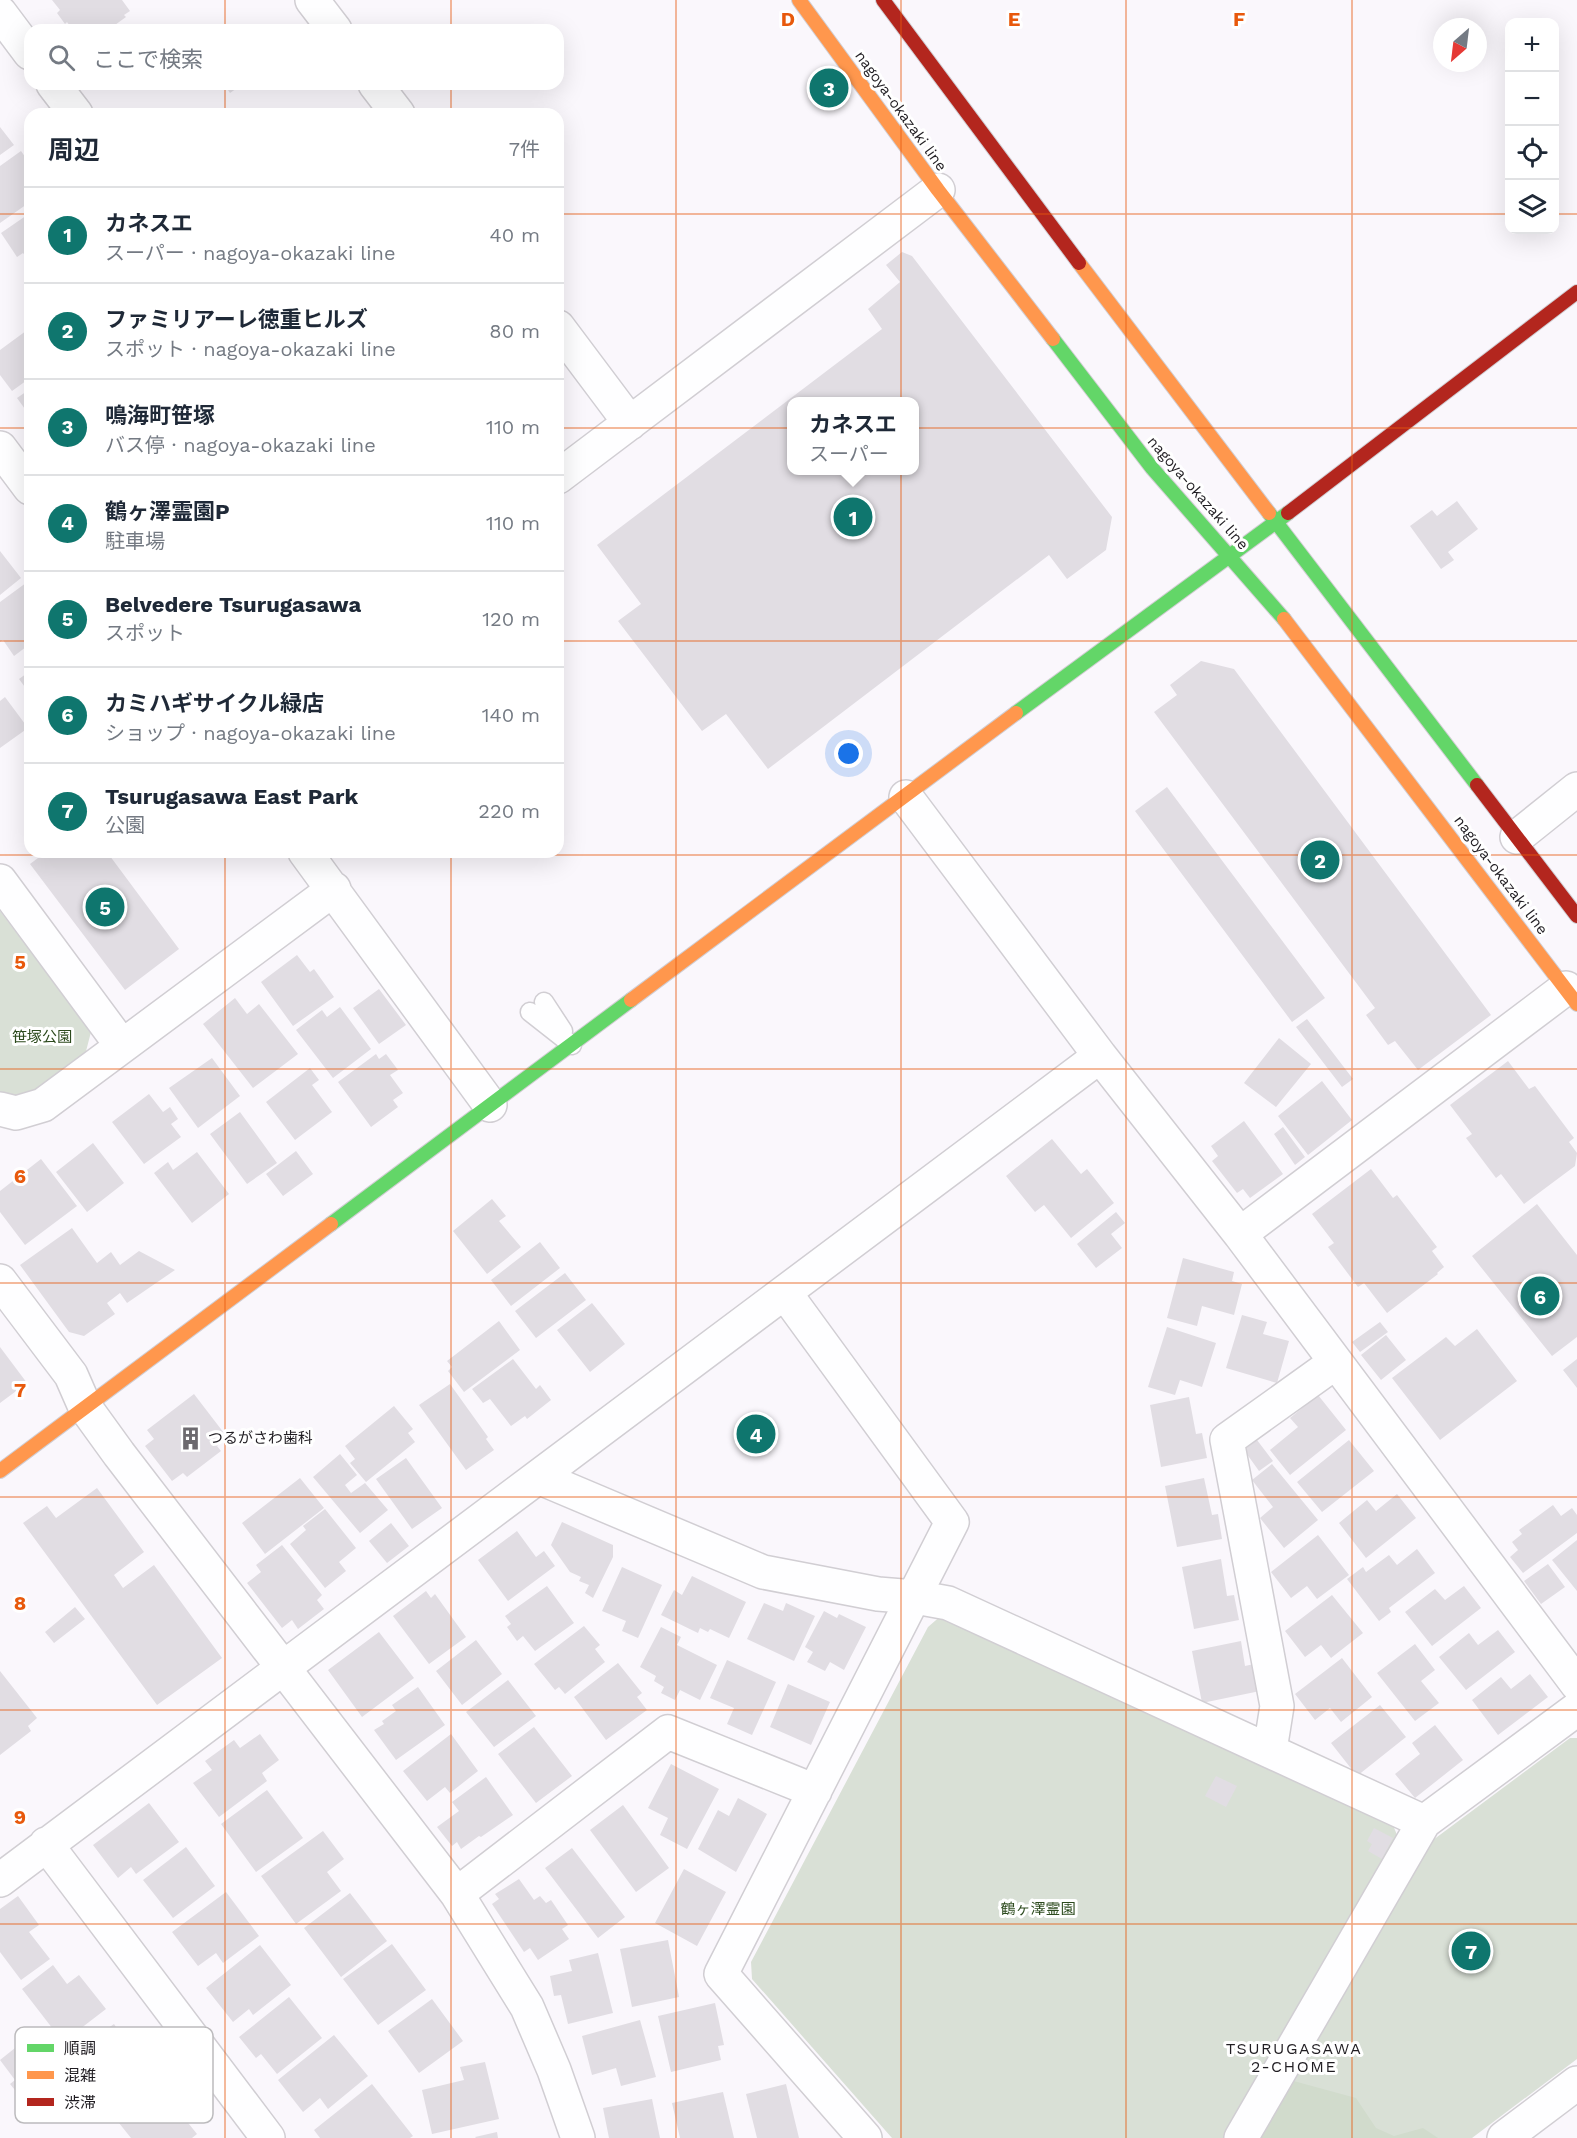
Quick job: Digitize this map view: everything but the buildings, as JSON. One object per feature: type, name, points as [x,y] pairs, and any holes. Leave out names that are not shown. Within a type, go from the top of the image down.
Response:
[{"type":"main road","name":"nagoya-okazaki line","points":[[799,0],[938,190],[1152,468],[1295,632],[1572,996]]},
{"type":"main road","points":[[883,0],[1067,247],[1577,916]]},
{"type":"main road","points":[[0,1471],[1159,606],[1231,556],[1577,292]]},
{"type":"street","points":[[312,0],[330,24]]},
{"type":"street","points":[[0,13],[24,45]]},
{"type":"street","points":[[58,90],[71,108]]},
{"type":"street","points":[[380,90],[393,108]]},
{"type":"street","points":[[564,472],[938,190]]},
{"type":"street","points":[[564,335],[630,423]]},
{"type":"street","points":[[0,448],[24,480]]},
{"type":"street","points":[[1517,837],[1577,789]]},
{"type":"street","points":[[906,797],[1100,1056],[1240,1234],[1577,1684]]},
{"type":"street","points":[[310,858],[490,1105]]},
{"type":"street","points":[[0,881],[122,1046]]},
{"type":"street","points":[[0,1109],[16,1113],[43,1105],[334,890]]},
{"type":"street","points":[[1240,1234],[1572,996]]},
{"type":"street","points":[[0,1880],[1100,1056]]},
{"type":"street","points":[[0,1281],[71,1375],[85,1407],[457,1894],[527,2007],[554,2070],[578,2138]]},
{"type":"street","points":[[784,1293],[952,1522],[721,1974],[865,2138]]},
{"type":"street","points":[[1270,1750],[1277,1706],[1227,1440],[1336,1362]]},
{"type":"street","points":[[538,1477],[763,1572],[878,1594],[948,1603],[1424,1822]]},
{"type":"street","points":[[1241,2138],[1424,1822],[1577,1709]]},
{"type":"street","points":[[457,1894],[668,1732],[815,1791]]},
{"type":"street","points":[[46,1844],[184,2027]]},
{"type":"street","points":[[213,2065],[268,2138]]},
{"type":"street","points":[[1504,2138],[1577,2083]]},
{"type":"lane","points":[[537,1007],[572,1045]]},
{"type":"green space","name":"笹塚公園","points":[[0,911],[91,1032],[85,1055],[35,1095],[10,1095],[0,1092]]},
{"type":"green space","name":"鶴ヶ澤霊園","points":[[943,1614],[1391,1820],[1399,1840],[1225,2138],[892,2138],[752,1979],[751,1962],[928,1627]]},
{"type":"green space","points":[[1570,1738],[1577,1738],[1577,2059],[1472,2138],[1256,2138],[1429,1843]]},
{"type":"green space","points":[[1290,2080],[1356,2098],[1376,2128],[1394,2136],[1423,2128],[1438,2138],[1256,2138]]},
{"type":"traffic: fast","points":[[1053,339],[1152,468],[1284,619]]},
{"type":"traffic: fast","points":[[1269,513],[1477,785]]},
{"type":"traffic: fast","points":[[1016,713],[1288,513]]},
{"type":"traffic: fast","points":[[331,1224],[631,1000]]},
{"type":"traffic: slow","points":[[799,0],[938,190],[1053,339]]},
{"type":"traffic: slow","points":[[1079,263],[1269,513]]},
{"type":"traffic: slow","points":[[1284,619],[1577,1004]]},
{"type":"traffic: slow","points":[[631,1000],[1016,713]]},
{"type":"traffic: slow","points":[[0,1471],[331,1224]]},
{"type":"traffic: jam","points":[[883,0],[1079,263]]},
{"type":"traffic: jam","points":[[1288,513],[1577,292]]},
{"type":"traffic: jam","points":[[1477,785],[1577,916]]},
{"type":"place","name":"鳴海町笹塚","points":[[829,88]]},
{"type":"place","name":"カネスエ","points":[[853,517]]},
{"type":"place","name":"ファミリアーレ徳重ヒルズ","points":[[1320,860]]},
{"type":"place","name":"Belvedere Tsurugasawa","points":[[105,907]]},
{"type":"place","name":"カミハギサイクル緑店","points":[[1540,1296]]},
{"type":"place","name":"鶴ヶ澤霊園P","points":[[756,1434]]},
{"type":"place","name":"つるがさわ歯科","points":[[190,1438]]},
{"type":"place","name":"Tsurugasawa East Park","points":[[1471,1951]]},
{"type":"district","name":"TSURUGASAWA 2-CHOME","points":[[1294,2057]]}]
